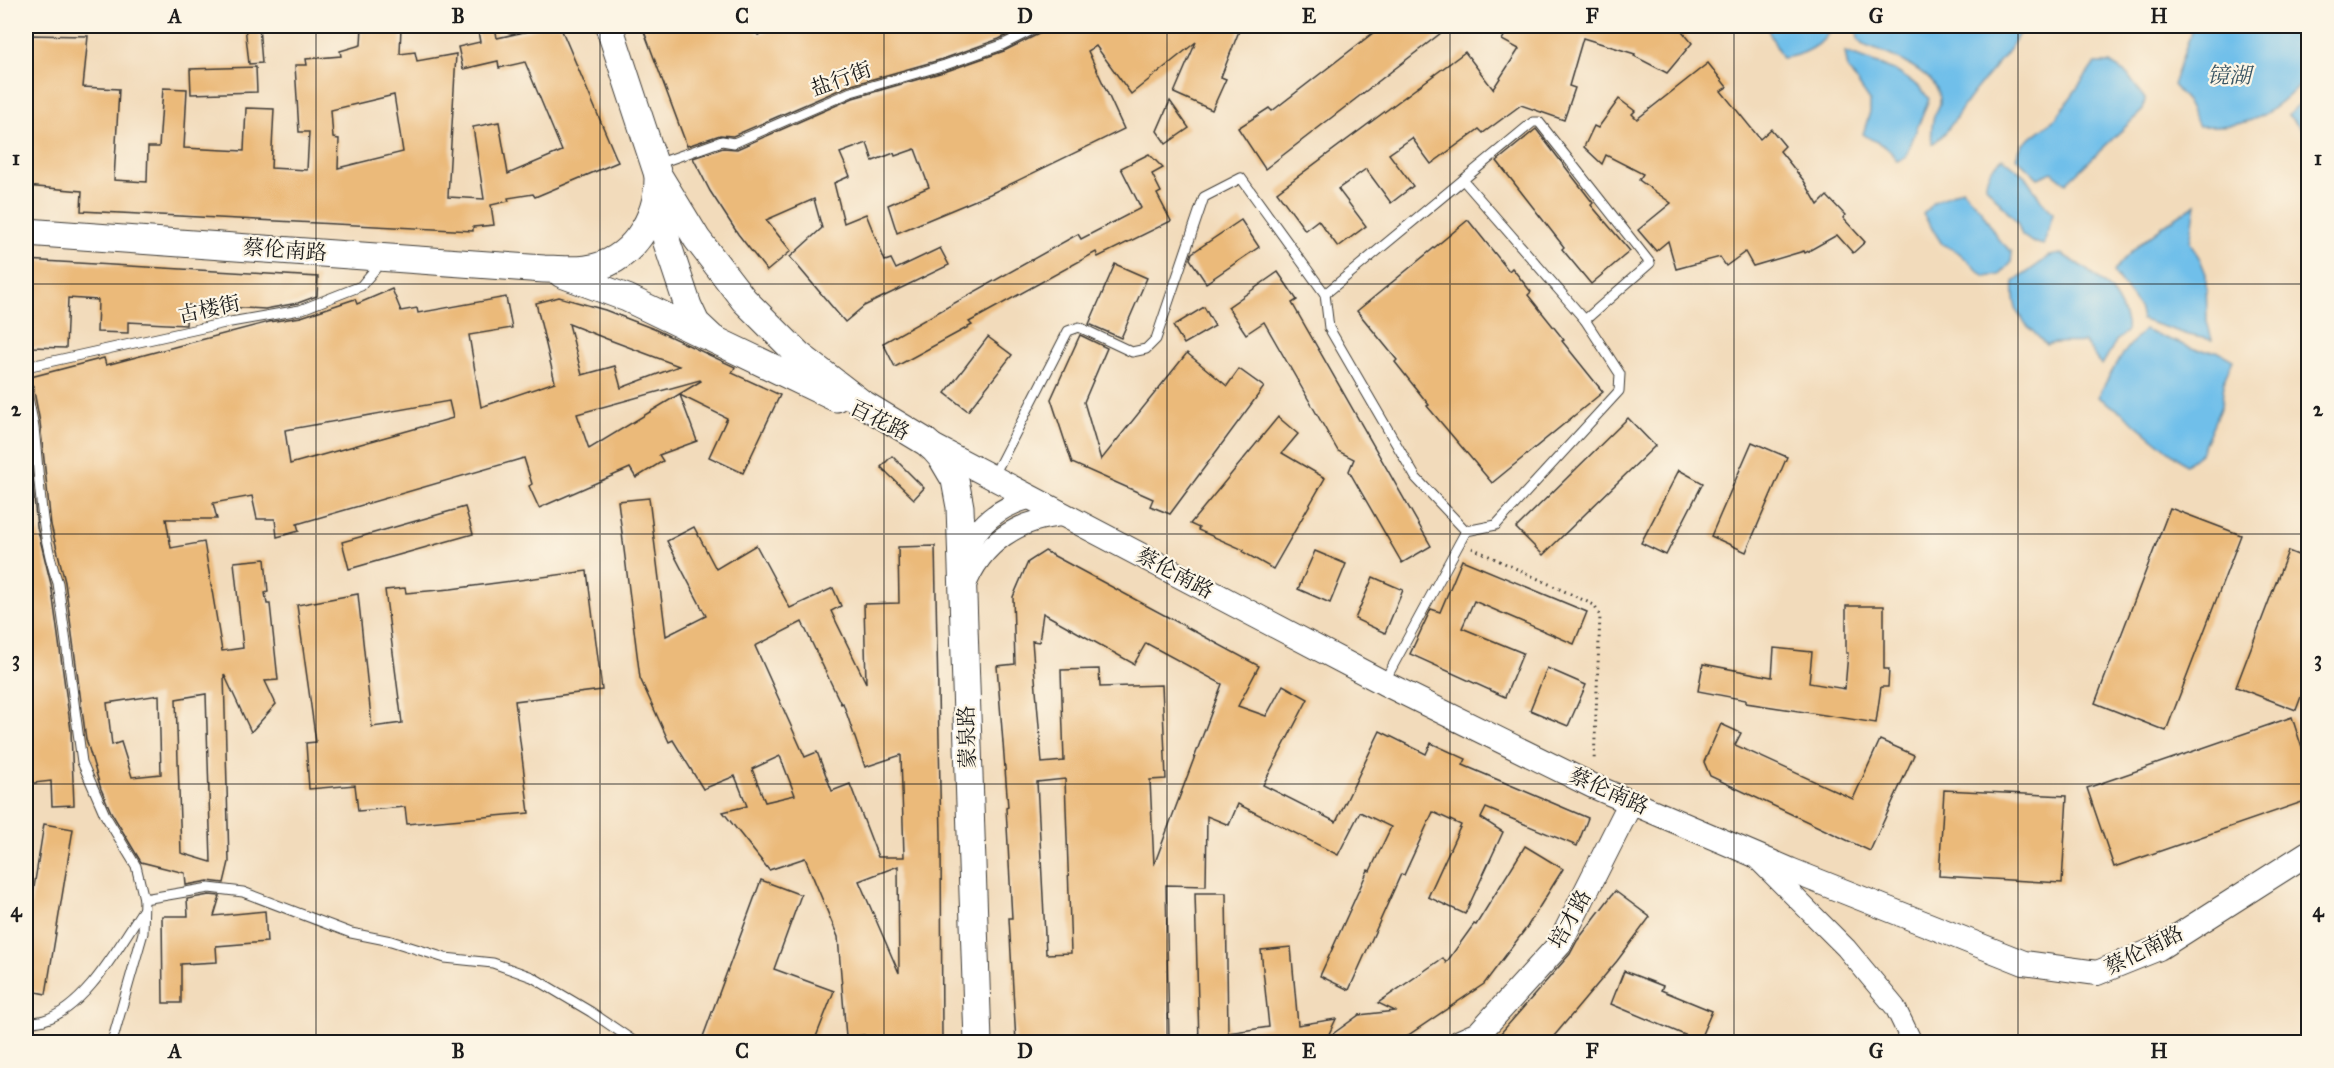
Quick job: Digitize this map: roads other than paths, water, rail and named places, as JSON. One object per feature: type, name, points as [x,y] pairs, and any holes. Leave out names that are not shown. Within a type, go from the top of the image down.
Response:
[{"type":"main road","name":"百花路","points":[[609,26],[657,170],[665,234],[688,306],[696,323],[713,339],[926,442]]},
{"type":"main road","name":"百花路","points":[[657,170],[703,247],[738,292],[771,328],[828,379],[884,418],[926,442]]},
{"type":"main road","name":"蔡伦南路","points":[[26,232],[544,269],[586,269],[601,265],[627,250],[645,228],[652,215],[658,188],[657,170]]},
{"type":"main road","name":"蔡伦南路","points":[[544,269],[607,289],[713,339]]},
{"type":"main road","name":"蒙泉路","points":[[926,442],[942,458],[955,480],[960,507],[978,1042]]},
{"type":"street","name":"蔡伦南路","points":[[926,442],[1384,683],[1593,786],[1752,854],[2024,963],[2097,973],[2159,948],[2308,853]]},
{"type":"street","points":[[962,565],[971,541],[987,520],[1009,506],[1033,498]]},
{"type":"street","points":[[963,593],[973,568],[1000,538],[1025,524],[1066,516]]},
{"type":"street","name":"培才路","points":[[1460,1042],[1478,1034],[1559,945],[1631,802]]},
{"type":"street","points":[[1752,854],[1846,948],[1896,1007],[1912,1042]]},
{"type":"lane","name":"盐行街","points":[[657,170],[722,141],[734,143],[851,92],[945,65],[1002,45],[1040,26]]},
{"type":"lane","points":[[1325,294],[1533,122],[1539,122],[1650,263],[1585,320]]},
{"type":"lane","points":[[993,477],[1068,331],[1079,327],[1132,352],[1146,349],[1156,339],[1203,197],[1241,178],[1325,294],[1329,328],[1416,478],[1466,531]]},
{"type":"lane","points":[[1463,180],[1585,320],[1620,374],[1619,391],[1496,525],[1466,531]]},
{"type":"lane","name":"古楼街","points":[[26,367],[225,323],[300,310],[361,286],[385,258]]},
{"type":"lane","points":[[26,387],[34,426],[37,475],[49,558],[58,584],[82,762],[105,815],[136,866],[144,904],[143,933],[112,1042]]},
{"type":"lane","points":[[1384,683],[1466,531]]},
{"type":"lane","points":[[26,1023],[45,1020],[69,1006],[97,977],[144,904],[209,888],[243,892],[351,933],[445,958],[494,963],[532,977],[591,1012],[635,1042]]},
{"type":"water","points":[[1766,26],[1831,26],[1824,39],[1812,49],[1782,58]]},
{"type":"water","points":[[1860,26],[2023,26],[2012,45],[1970,97],[1949,128],[1932,144],[1933,119],[1940,103],[1938,92],[1932,82],[1898,59],[1863,45],[1858,40],[1857,31]]},
{"type":"water","name":"镜湖","points":[[2193,26],[2308,26],[2308,81],[2305,80],[2270,111],[2246,122],[2233,125],[2199,126],[2185,99],[2173,85]]},
{"type":"water","points":[[1845,52],[1894,70],[1920,87],[1929,99],[1905,158],[1897,161],[1885,147],[1863,134],[1870,112],[1870,101],[1848,69]]},
{"type":"water","name":"镜湖","points":[[2095,63],[2110,63],[2127,74],[2145,99],[2143,110],[2066,183],[2052,172],[2038,178],[2016,157],[2022,145],[2056,118]]},
{"type":"water","name":"镜湖","points":[[2308,95],[2308,142],[2301,129],[2288,115]]},
{"type":"water","points":[[2003,158],[2025,176],[2053,213],[2044,245],[2032,242],[2022,235],[2017,222],[1986,186],[1991,170]]},
{"type":"water","points":[[1962,189],[1981,210],[1998,239],[2012,252],[2011,263],[2000,275],[1985,277],[1958,252],[1942,244],[1923,214],[1934,202]]},
{"type":"water","points":[[2196,204],[2190,242],[2206,274],[2207,321],[2212,340],[2142,320],[2139,307],[2113,272],[2141,243]]},
{"type":"water","points":[[2061,254],[2095,276],[2113,294],[2125,317],[2127,331],[2116,341],[2102,365],[2084,342],[2046,345],[2017,311],[2014,282],[2050,256]]},
{"type":"water","points":[[2144,330],[2200,351],[2217,351],[2233,360],[2225,378],[2221,406],[2201,453],[2186,465],[2120,411],[2098,397],[2118,361]]}]
